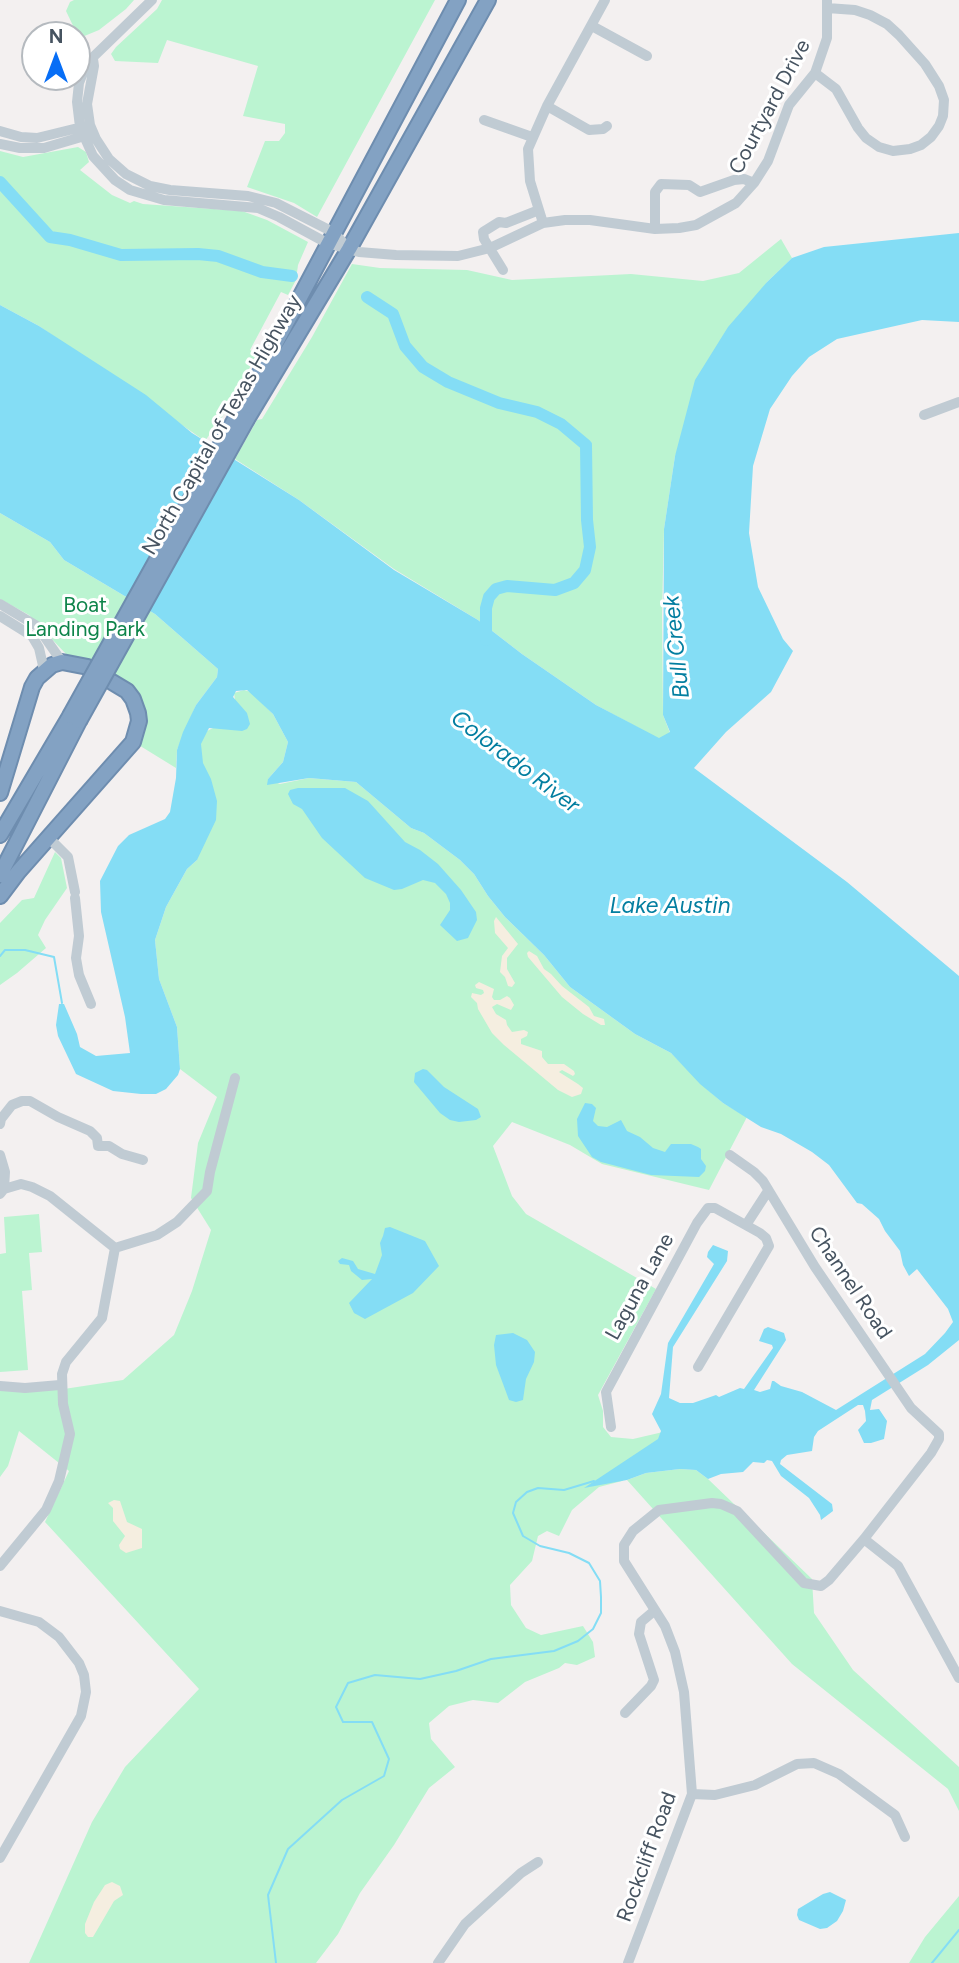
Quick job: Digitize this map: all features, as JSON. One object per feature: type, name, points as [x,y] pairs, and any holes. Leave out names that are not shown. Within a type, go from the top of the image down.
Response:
[{"type":"highway","name":"North Capital of Texas Highway","points":[[0,874],[75,718],[242,416],[330,238],[458,0]]},
{"type":"highway","name":"North Capital of Texas Highway","points":[[242,416],[349,249],[488,0]]},
{"type":"highway","points":[[0,793],[32,687],[44,670],[62,662],[88,667]]},
{"type":"highway","points":[[0,896],[133,742],[139,721],[133,699],[127,691],[112,682]]},
{"type":"highway","name":"North Capital of Texas Highway","points":[[0,835],[75,718]]},
{"type":"street","points":[[152,0],[87,63],[79,83],[77,102],[93,156],[115,180],[146,196],[264,199],[276,203],[349,249]]},
{"type":"street","points":[[543,223],[528,167],[528,149],[547,106],[603,1]]},
{"type":"street","points":[[815,74],[836,89],[858,128],[879,147],[893,151],[920,145],[931,137],[943,116],[944,100],[939,86],[925,64],[900,35],[870,15],[827,4]]},
{"type":"street","name":"Courtyard Drive","points":[[349,249],[389,255],[458,256],[490,248],[543,223],[565,220],[590,220],[655,229],[696,225],[736,204],[768,162],[789,105],[815,74],[827,38],[827,4]]},
{"type":"street","points":[[592,26],[647,56]]},
{"type":"street","points":[[547,106],[589,130],[607,126]]},
{"type":"street","points":[[484,120],[532,138]]},
{"type":"street","points":[[0,131],[37,138],[87,131]]},
{"type":"street","points":[[0,144],[36,149],[61,145],[87,131]]},
{"type":"street","points":[[655,229],[655,192],[662,184],[689,185],[700,192],[734,180],[754,183]]},
{"type":"street","points":[[503,270],[484,239],[483,232],[499,222],[506,223],[539,210]]},
{"type":"street","points":[[924,415],[959,402]]},
{"type":"street","points":[[0,604],[37,626],[62,662]]},
{"type":"street","points":[[0,616],[32,636],[39,648],[44,670]]},
{"type":"street","points":[[49,838],[68,857],[79,936],[76,958],[79,975],[91,1004]]},
{"type":"street","points":[[115,1248],[168,1229],[207,1191],[209,1172],[235,1078]]},
{"type":"street","points":[[0,1125],[1,1119],[12,1105],[30,1101],[58,1118],[90,1131],[97,1138],[98,1146],[109,1146],[122,1154],[143,1160]]},
{"type":"street","points":[[0,1155],[5,1172],[2,1192]]},
{"type":"street","name":"Channel Road","points":[[730,1155],[754,1172],[911,1408],[939,1434],[939,1442],[864,1539]]},
{"type":"street","points":[[2,1192],[21,1184],[50,1196],[115,1248]]},
{"type":"street","points":[[746,1225],[768,1191]]},
{"type":"street","name":"Laguna Lane","points":[[611,1427],[606,1392],[703,1213],[708,1208],[715,1208],[766,1238],[769,1246],[698,1367]]},
{"type":"street","points":[[0,1566],[41,1518],[59,1481],[70,1434],[60,1385],[66,1362],[102,1318],[115,1248]]},
{"type":"street","points":[[0,1386],[25,1388],[60,1385]]},
{"type":"street","name":"Rockcliff Road","points":[[628,1963],[692,1794],[684,1692],[678,1665],[665,1626],[624,1561],[624,1545],[633,1531],[659,1510],[712,1503],[729,1506],[737,1511],[804,1583],[821,1586],[830,1580],[864,1539]]},
{"type":"street","points":[[864,1539],[898,1566],[959,1678]]},
{"type":"street","points":[[0,1611],[39,1622],[59,1637],[79,1662],[86,1692],[81,1716],[0,1858]]},
{"type":"street","points":[[625,1713],[654,1680],[639,1634],[641,1622],[654,1611]]},
{"type":"street","points":[[692,1794],[716,1795],[755,1785],[797,1765],[814,1763],[839,1774],[895,1815],[905,1837]]},
{"type":"street","points":[[438,1963],[465,1924],[521,1873],[538,1862]]},
{"type":"green space","points":[[134,0],[99,30],[91,33],[91,21],[71,21],[66,11],[70,2]]},
{"type":"green space","points":[[162,0],[435,0],[317,217],[294,203],[247,187],[265,141],[279,141],[285,133],[285,124],[243,116],[258,66],[167,40],[158,63],[115,61],[111,54],[116,47],[157,9]]},
{"type":"green space","points":[[78,147],[86,152],[89,162],[80,170],[112,195],[130,203],[134,201],[143,204],[242,211],[267,220],[308,242],[298,265],[296,280],[288,295],[281,292],[250,350],[257,354],[227,410],[205,441],[39,326],[0,305],[0,151],[23,157]]},
{"type":"green space","points":[[781,239],[792,258],[767,282],[675,456],[664,529],[662,614],[663,715],[670,733],[659,739],[596,705],[478,620],[394,569],[299,500],[235,459],[257,420],[262,419],[312,337],[352,264],[380,268],[467,270],[512,280],[631,274],[703,281],[739,273]]},
{"type":"green space","name":"Boat Landing Park","points":[[0,513],[50,542],[64,560],[155,614],[218,669],[217,677],[196,705],[177,750],[176,768],[137,744],[144,733],[145,707],[127,682],[66,654],[29,615],[0,599]]},
{"type":"green space","points":[[244,690],[251,692],[273,714],[288,742],[283,762],[268,779],[280,784],[309,778],[356,782],[411,828],[424,833],[460,860],[474,874],[505,917],[544,955],[570,987],[635,1034],[671,1053],[723,1103],[747,1117],[709,1190],[602,1164],[570,1145],[512,1122],[493,1146],[512,1196],[526,1214],[656,1289],[598,1395],[603,1411],[603,1427],[611,1437],[633,1439],[663,1432],[666,1443],[622,1481],[599,1487],[572,1510],[559,1536],[547,1531],[538,1536],[532,1561],[510,1585],[511,1605],[526,1628],[541,1635],[583,1626],[593,1642],[595,1657],[577,1665],[565,1663],[525,1682],[498,1703],[473,1700],[449,1706],[429,1723],[431,1739],[455,1767],[429,1788],[360,1893],[338,1934],[316,1963],[29,1963],[92,1822],[125,1767],[199,1689],[45,1522],[69,1471],[19,1431],[8,1466],[0,1477],[0,1391],[64,1389],[123,1380],[174,1335],[192,1291],[211,1230],[191,1198],[198,1143],[217,1097],[180,1069],[177,1027],[159,979],[155,940],[166,907],[187,869],[197,860],[201,742],[207,731],[215,727],[235,700],[234,693]]},
{"type":"green space","points":[[55,852],[61,858],[67,888],[38,935],[46,948],[0,985],[0,923],[22,900],[34,898]]},
{"type":"green space","points":[[39,1214],[42,1252],[29,1253],[32,1290],[22,1291],[28,1370],[0,1372],[0,1254],[6,1253],[4,1217]]},
{"type":"green space","points":[[696,1470],[708,1479],[812,1579],[814,1613],[853,1670],[959,1767],[959,1811],[948,1789],[792,1664],[627,1480],[646,1473]]},
{"type":"green space","points":[[959,1896],[959,1963],[909,1963],[925,1937]]},
{"type":"sand","points":[[496,917],[518,944],[507,958],[507,969],[515,983],[512,987],[508,986],[500,972],[502,956],[508,948],[495,933]]},
{"type":"sand","points":[[529,951],[537,956],[544,969],[562,986],[589,1007],[594,1016],[604,1019],[605,1025],[583,1014],[562,997],[528,957]]},
{"type":"sand","points":[[479,982],[494,989],[494,1000],[507,996],[510,998],[514,1005],[511,1010],[497,1004],[492,1007],[496,1014],[506,1020],[512,1032],[528,1032],[527,1036],[521,1039],[521,1044],[542,1051],[542,1057],[548,1064],[564,1064],[574,1071],[573,1076],[562,1070],[559,1072],[583,1088],[581,1094],[572,1097],[558,1090],[492,1033],[477,1003],[471,997],[472,993],[484,993],[476,988],[475,985]]},
{"type":"sand","points":[[120,1501],[127,1522],[142,1529],[142,1548],[126,1553],[120,1549],[119,1545],[125,1536],[113,1521],[113,1508],[108,1503]]},
{"type":"sand","points":[[112,1882],[120,1886],[123,1895],[114,1901],[93,1937],[88,1937],[85,1924],[94,1902],[105,1885]]},
{"type":"water","name":"Lake Austin","points":[[959,233],[959,322],[922,320],[837,339],[809,357],[792,376],[770,409],[753,466],[749,533],[758,587],[783,639],[793,651],[771,692],[726,732],[694,768],[847,882],[959,976],[959,1340],[928,1365],[872,1400],[870,1410],[879,1409],[887,1421],[884,1439],[864,1443],[858,1430],[866,1421],[865,1411],[863,1405],[858,1405],[818,1431],[814,1437],[812,1451],[787,1455],[781,1460],[780,1464],[832,1504],[833,1511],[821,1520],[809,1498],[781,1476],[772,1461],[767,1460],[764,1463],[753,1462],[743,1472],[721,1474],[708,1479],[696,1470],[680,1469],[646,1473],[627,1480],[584,1488],[658,1439],[661,1431],[652,1414],[661,1394],[668,1343],[714,1264],[707,1257],[713,1245],[728,1251],[727,1261],[673,1347],[669,1398],[680,1403],[693,1403],[744,1389],[773,1348],[772,1345],[759,1341],[764,1329],[768,1327],[784,1333],[786,1340],[754,1390],[760,1392],[770,1389],[774,1381],[836,1410],[925,1354],[953,1322],[948,1309],[917,1269],[909,1276],[900,1251],[879,1219],[862,1204],[857,1203],[829,1165],[812,1152],[781,1134],[761,1127],[723,1103],[700,1084],[671,1053],[635,1034],[570,987],[544,955],[505,917],[474,874],[460,860],[424,833],[411,828],[356,782],[309,778],[267,785],[268,779],[283,762],[288,742],[273,714],[247,690],[236,691],[233,697],[247,713],[250,724],[247,729],[242,731],[209,728],[201,744],[203,763],[217,801],[216,820],[197,860],[187,869],[166,907],[155,940],[159,979],[177,1027],[180,1069],[178,1075],[166,1089],[156,1094],[141,1094],[113,1091],[76,1074],[58,1036],[56,1025],[59,1004],[64,1004],[80,1047],[96,1056],[130,1053],[125,1017],[101,912],[100,881],[118,846],[129,835],[165,819],[170,812],[176,778],[177,750],[183,732],[196,705],[217,677],[218,669],[155,614],[64,560],[50,542],[0,513],[0,305],[39,326],[146,395],[192,433],[299,500],[394,570],[478,620],[596,705],[659,738],[670,732],[663,715],[664,529],[675,456],[695,380],[728,327],[792,258],[824,247]]},
{"type":"water","points":[[345,788],[368,801],[405,842],[438,864],[461,890],[476,912],[477,920],[468,938],[457,941],[440,925],[450,910],[450,903],[446,894],[435,883],[423,880],[394,890],[365,878],[322,838],[302,809],[293,804],[288,794],[290,790]]},
{"type":"water","points":[[423,1069],[444,1087],[478,1109],[481,1117],[459,1122],[440,1113],[414,1082],[415,1073]]},
{"type":"water","points":[[585,1103],[596,1108],[593,1121],[598,1126],[607,1127],[621,1120],[627,1131],[653,1148],[665,1152],[671,1144],[691,1144],[698,1147],[706,1166],[705,1171],[699,1177],[651,1175],[601,1162],[592,1157],[578,1136],[577,1119]]},
{"type":"water","points":[[390,1227],[425,1241],[439,1266],[413,1293],[365,1319],[354,1313],[349,1303],[372,1279],[362,1280],[351,1271],[349,1265],[340,1264],[338,1261],[342,1258],[353,1261],[358,1269],[375,1274],[382,1255],[380,1243],[385,1228]]},
{"type":"water","points":[[513,1333],[527,1340],[535,1352],[534,1362],[526,1379],[523,1400],[516,1402],[509,1400],[496,1365],[494,1345],[496,1335]]},
{"type":"water","points":[[830,1892],[846,1900],[837,1921],[820,1929],[799,1920],[798,1909]]},
{"type":"waterway","points":[[0,182],[50,237],[121,255],[218,256],[262,272],[292,276]]},
{"type":"waterway","points":[[367,297],[393,314],[405,346],[423,367],[448,382],[499,403],[537,412],[561,424],[586,445],[590,547],[585,570],[574,583],[555,590],[507,586],[496,589],[489,597],[486,608],[486,640]]},
{"type":"waterway","points":[[0,956],[5,950],[25,950],[54,957],[62,1003]]},
{"type":"waterway","points":[[276,1963],[268,1895],[288,1849],[342,1800],[384,1776],[389,1759],[372,1722],[343,1722],[336,1707],[348,1683],[375,1675],[420,1679],[491,1659],[554,1651],[578,1641],[593,1629],[601,1613],[601,1597],[600,1581],[589,1563],[569,1553],[540,1546],[523,1536],[513,1513],[516,1502],[527,1492],[538,1488],[564,1490],[594,1481]]},
{"type":"waterway","points":[[932,1963],[959,1930]]},
{"type":"water label","name":"Bull Creek","points":[[677,647]]},
{"type":"water label","name":"Colorado River","points":[[515,762]]}]
